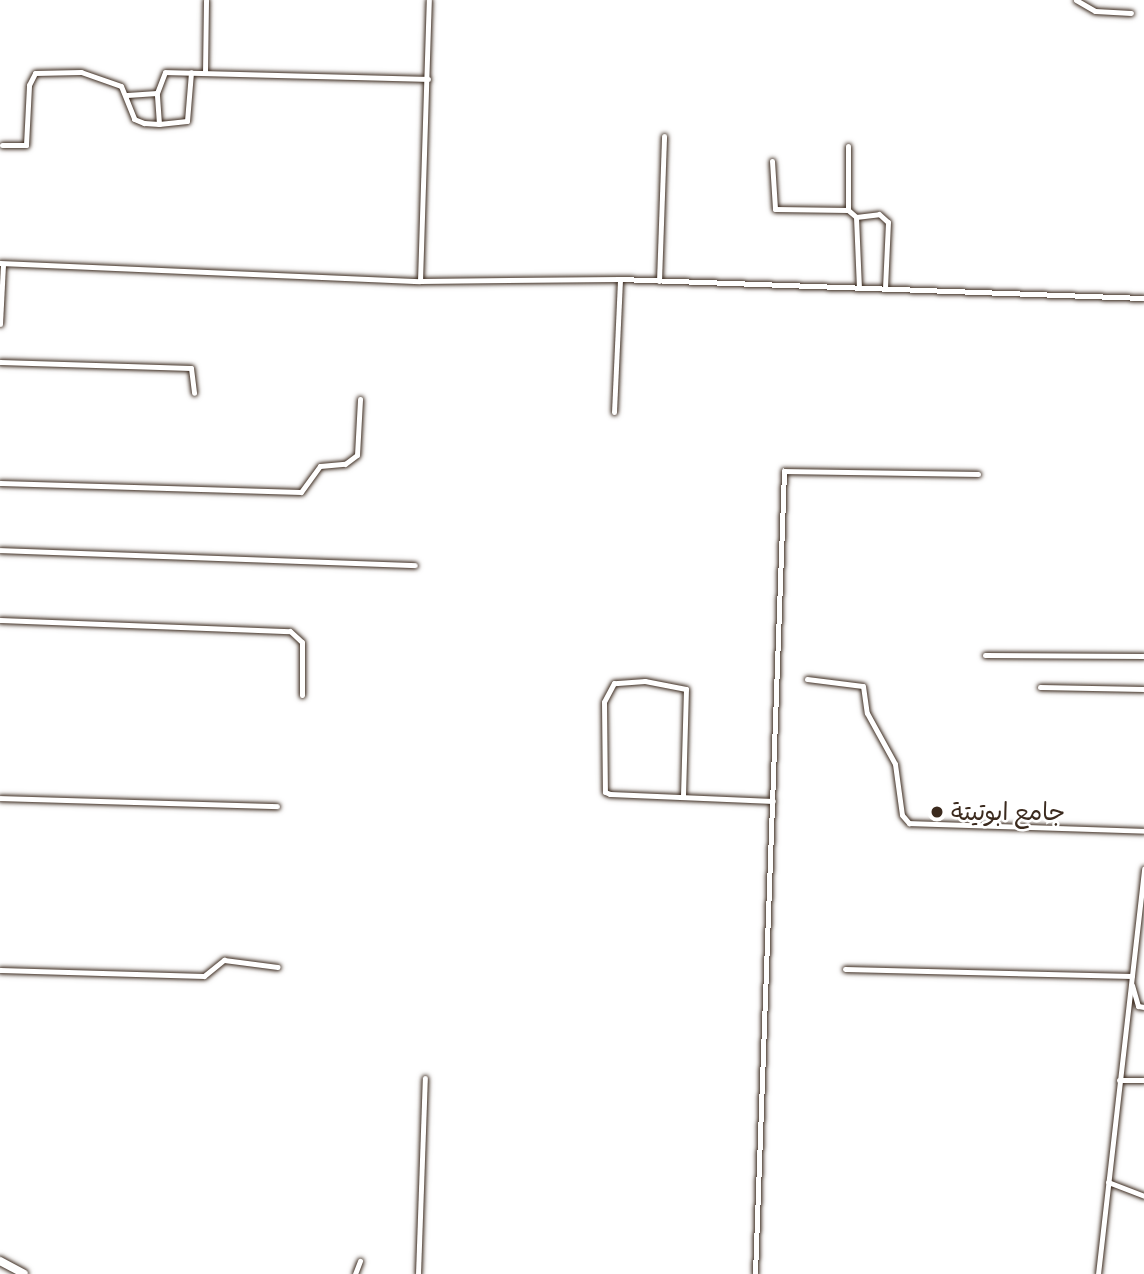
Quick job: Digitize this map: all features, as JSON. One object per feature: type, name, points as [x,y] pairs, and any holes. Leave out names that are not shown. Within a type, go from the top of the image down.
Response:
[{"type":"street","points":[[205,72],[206,0]]},
{"type":"street","points":[[420,281],[429,0]]},
{"type":"street","points":[[1076,0],[1095,11],[1131,13]]},
{"type":"street","points":[[2,145],[26,145],[29,85],[35,73],[80,72],[121,86],[127,94],[134,119],[159,124],[187,121],[191,72]]},
{"type":"street","points":[[159,124],[157,93],[165,72],[428,79]]},
{"type":"street","points":[[127,94],[157,93]]},
{"type":"street","points":[[659,281],[664,136]]},
{"type":"street","points":[[848,146],[848,210]]},
{"type":"street","points":[[772,161],[775,209],[848,210],[856,217],[859,288]]},
{"type":"street","points":[[856,217],[879,214],[888,222],[885,288]]},
{"type":"street","points":[[0,324],[2,263],[420,281],[620,279],[1144,298]]},
{"type":"street","points":[[614,412],[620,279]]},
{"type":"street","points":[[0,362],[191,368],[194,393]]},
{"type":"street","points":[[0,483],[301,492],[320,466],[345,464],[357,455],[360,398]]},
{"type":"street","points":[[755,1274],[784,471],[978,474]]},
{"type":"street","points":[[0,550],[415,565]]},
{"type":"street","points":[[0,621],[290,631],[302,642],[302,695]]},
{"type":"street","points":[[985,655],[1144,656]]},
{"type":"street","points":[[807,679],[863,686],[867,713],[895,764],[902,815],[909,823],[1144,831]]},
{"type":"street","points":[[683,796],[686,689],[645,681],[614,683],[604,702],[605,792],[773,801]]},
{"type":"street","points":[[1040,687],[1144,689]]},
{"type":"street","points":[[0,799],[277,806]]},
{"type":"street","points":[[1098,1274],[1144,869]]},
{"type":"street","points":[[0,970],[204,976],[224,960],[278,967]]},
{"type":"street","points":[[845,969],[1131,980]]},
{"type":"street","points":[[1131,980],[1138,1006],[1144,1007]]},
{"type":"street","points":[[418,1274],[425,1079]]},
{"type":"street","points":[[1119,1080],[1144,1080]]},
{"type":"street","points":[[1108,1182],[1144,1196]]},
{"type":"street","points":[[0,1261],[24,1274]]},
{"type":"street","points":[[355,1274],[360,1261]]},
{"type":"place","name":"جامع ابوتيتة","points":[[937,812]]}]
